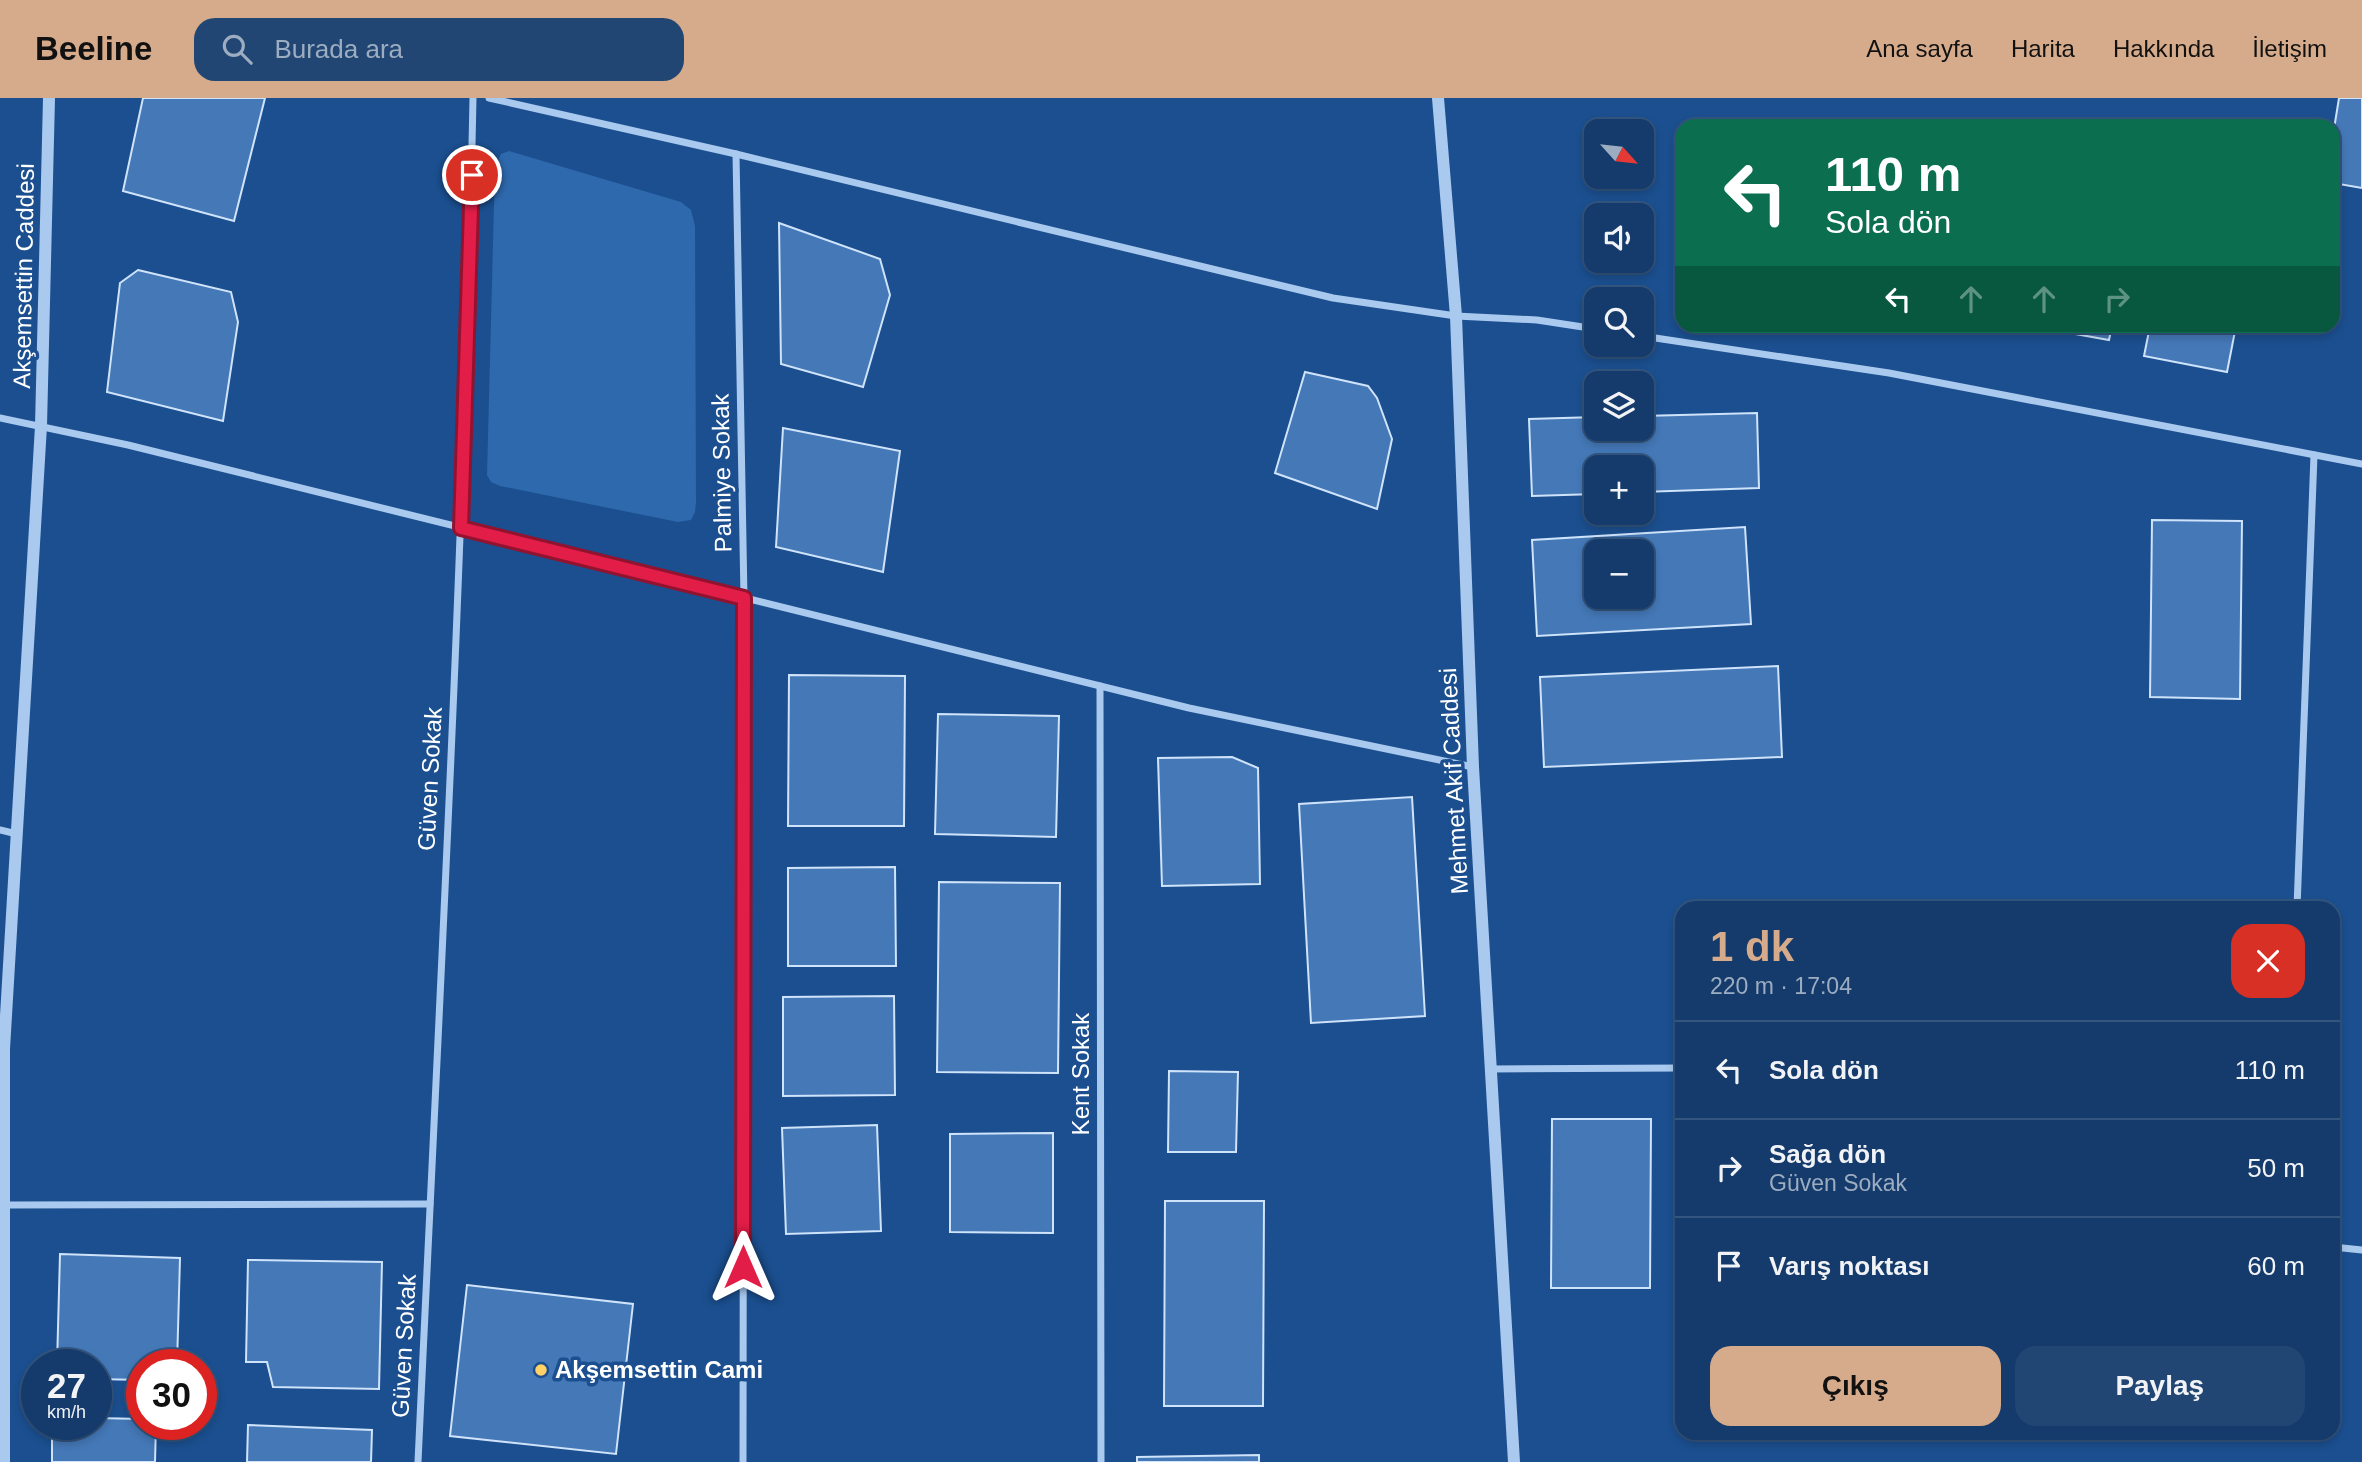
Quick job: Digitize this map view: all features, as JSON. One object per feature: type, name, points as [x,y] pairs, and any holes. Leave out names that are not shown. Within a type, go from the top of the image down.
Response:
[{"type":"street","name":"Akşemsettin Caddesi","points":[[4,1462],[4,1049],[41,426],[49,98]]},
{"type":"street","name":"Güven Sokak","points":[[418,1462],[469,330],[473,98]]},
{"type":"street","points":[[489,98],[736,154],[1333,298],[1456,316],[1537,320],[1584,327]]},
{"type":"street","name":"Mehmet Akif Caddesi","points":[[1438,98],[1456,316],[1473,767],[1514,1462]]},
{"type":"street","name":"Palmiye Sokak","points":[[736,154],[744,598],[743,1462]]},
{"type":"street","points":[[1654,338],[1889,373],[2362,464]]},
{"type":"street","points":[[0,418],[128,444],[1189,708],[1473,767]]},
{"type":"street","points":[[2297,901],[2314,455]]},
{"type":"street","name":"Kent Sokak","points":[[1100,686],[1101,1462]]},
{"type":"street","points":[[0,830],[17,834]]},
{"type":"street","points":[[1489,1069],[1675,1068]]},
{"type":"street","points":[[4,1205],[430,1203]]},
{"type":"street","points":[[2340,1248],[2362,1250]]},
{"type":"shaded area","points":[[509,151],[681,202],[691,210],[695,226],[696,502],[691,520],[678,522],[500,486],[491,482],[487,475],[495,166],[501,154]]},
{"type":"building","points":[[143,98],[265,98],[234,221],[123,191]]},
{"type":"building","points":[[2339,98],[2362,98],[2362,188],[2340,184],[2340,119],[2336,119]]},
{"type":"building","points":[[779,223],[880,259],[890,295],[863,387],[781,364]]},
{"type":"building","points":[[138,270],[231,292],[238,322],[223,421],[107,392],[120,283]]},
{"type":"building","points":[[2070,333],[2110,333],[2109,340]]},
{"type":"building","points":[[2149,333],[2235,333],[2227,372],[2144,356]]},
{"type":"building","points":[[1305,372],[1368,386],[1377,398],[1392,439],[1377,509],[1275,473]]},
{"type":"building","points":[[1757,413],[1759,488],[1654,492],[1654,455],[1584,455],[1584,494],[1532,496],[1529,419],[1584,417],[1584,441],[1654,441],[1654,416]]},
{"type":"building","points":[[783,428],[900,451],[883,572],[776,547]]},
{"type":"building","points":[[2152,520],[2242,521],[2240,699],[2150,697]]},
{"type":"building","points":[[1745,527],[1751,624],[1537,636],[1532,540]]},
{"type":"building","points":[[1778,666],[1782,757],[1544,767],[1540,677]]},
{"type":"building","points":[[789,675],[905,676],[904,826],[788,826]]},
{"type":"building","points":[[938,714],[1059,716],[1056,837],[935,834]]},
{"type":"building","points":[[1232,757],[1258,768],[1260,884],[1162,886],[1158,758]]},
{"type":"building","points":[[1412,797],[1425,1016],[1311,1023],[1299,804]]},
{"type":"building","points":[[895,867],[896,966],[788,966],[788,868]]},
{"type":"building","points":[[939,882],[1060,883],[1058,1073],[937,1072]]},
{"type":"building","points":[[894,996],[895,1095],[783,1096],[783,997]]},
{"type":"building","points":[[1169,1071],[1238,1072],[1236,1152],[1168,1152]]},
{"type":"building","points":[[1552,1119],[1651,1119],[1650,1288],[1551,1288]]},
{"type":"building","points":[[877,1125],[881,1231],[786,1234],[782,1128]]},
{"type":"building","points":[[1053,1133],[1053,1233],[950,1232],[950,1134]]},
{"type":"building","points":[[1165,1201],[1264,1201],[1263,1406],[1164,1406]]},
{"type":"building","points":[[60,1254],[180,1258],[177,1349],[126,1349],[126,1380],[112,1379],[112,1349],[57,1349]]},
{"type":"building","points":[[248,1260],[382,1262],[379,1389],[273,1387],[267,1362],[246,1362]]},
{"type":"building","name":"Akşemsettin Cami","points":[[467,1285],[633,1304],[616,1454],[450,1436]]},
{"type":"building","points":[[112,1418],[126,1419],[126,1440],[156,1440],[155,1462],[52,1462],[52,1440],[112,1440]]},
{"type":"building","points":[[248,1425],[372,1430],[371,1462],[247,1462]]},
{"type":"building","points":[[1259,1455],[1259,1462],[1137,1462],[1137,1457]]},
{"type":"place","name":"Akşemsettin Cami","points":[[541,1370]]},
{"type":"route","points":[[472,175],[461,528],[744,598],[743,1267]]}]
